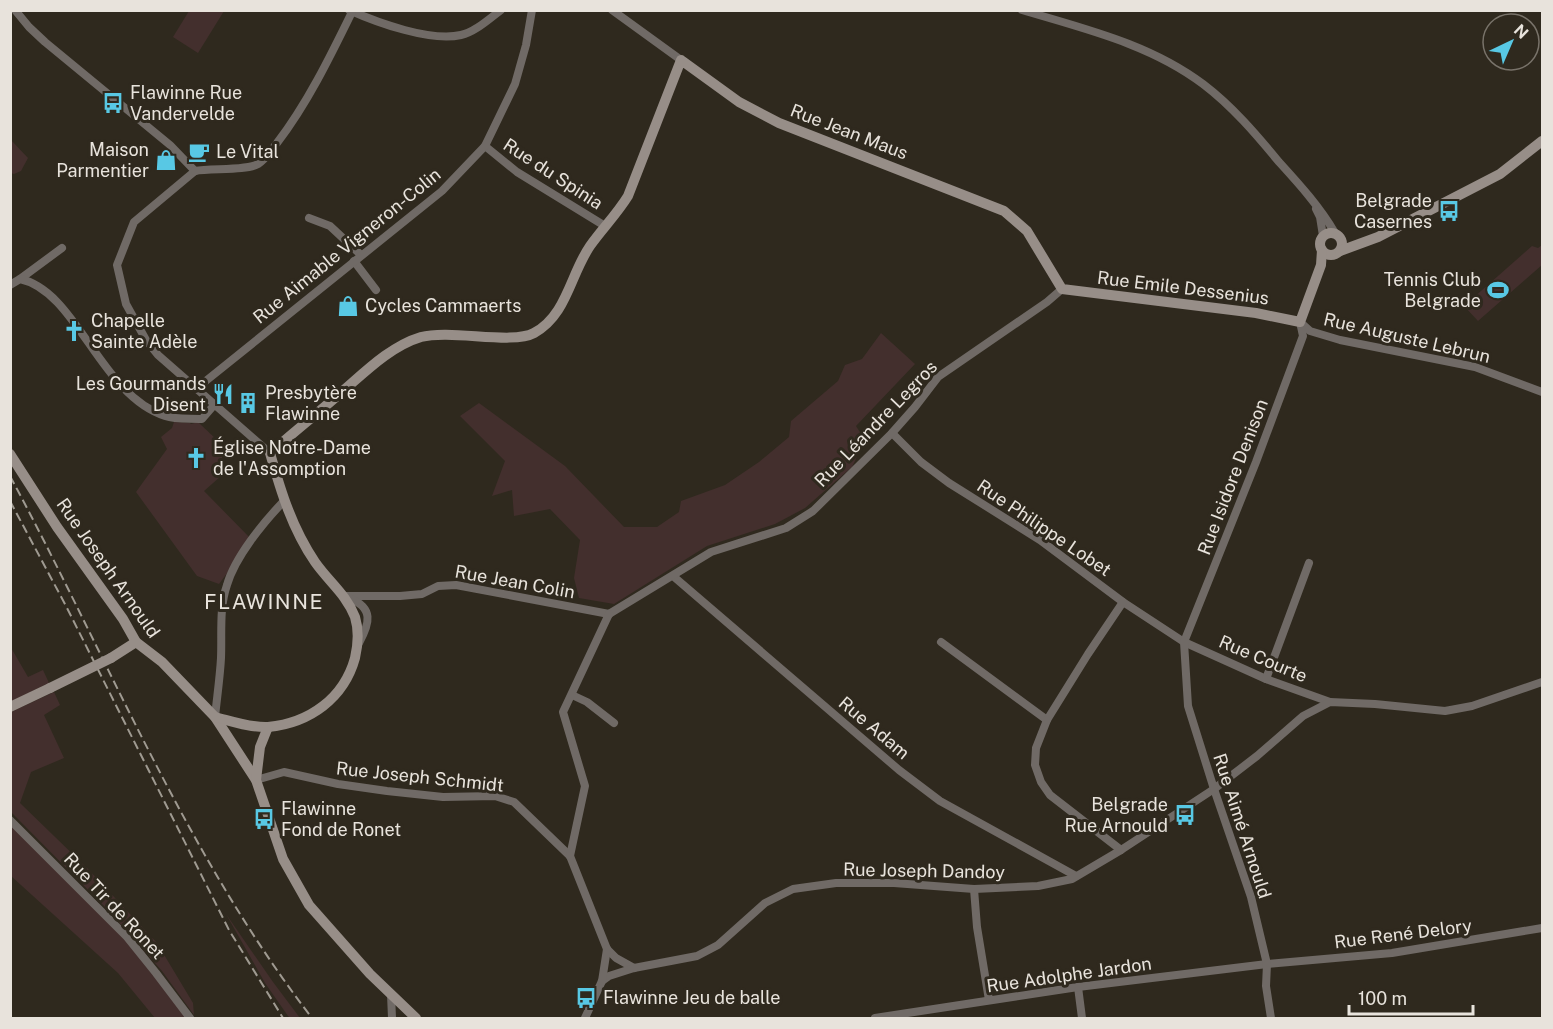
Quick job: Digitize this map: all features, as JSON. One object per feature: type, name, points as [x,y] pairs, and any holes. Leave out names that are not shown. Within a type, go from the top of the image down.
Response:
[{"type":"street","points":[[283,502],[252,540],[233,569],[226,585],[215,717],[268,727],[296,721],[320,710],[337,695],[351,673],[358,645],[356,619],[345,596],[314,561],[296,531],[283,502],[270,453],[158,355],[146,340],[126,304],[117,265],[134,222],[195,171],[214,168],[240,169],[258,164],[291,124],[351,11],[418,34],[442,37],[463,35],[501,10]]},
{"type":"street","name":"Rue Aimable Vigneron-Colin","points":[[196,388],[442,191],[485,146],[515,84],[526,45],[532,10]]},
{"type":"street","name":"Rue Jean Maus","points":[[612,10],[739,102],[779,123],[1004,211],[1027,231],[1062,289]]},
{"type":"street","points":[[1023,10],[1115,38],[1143,49],[1201,83],[1252,130],[1325,215],[1339,236]]},
{"type":"street","points":[[17,11],[45,42],[170,145],[195,171]]},
{"type":"street","points":[[270,453],[379,360],[407,342],[435,335],[509,337],[530,335],[551,321],[588,249],[617,214],[628,196],[681,60]]},
{"type":"street","points":[[1331,252],[1362,243],[1500,174],[1542,141]]},
{"type":"street","name":"Rue du Spinia","points":[[485,146],[517,172],[606,226]]},
{"type":"street","points":[[1312,202],[1320,217],[1323,236],[1320,243],[1331,252]]},
{"type":"street","points":[[309,218],[330,226],[361,255]]},
{"type":"street","points":[[1323,236],[1330,232],[1362,243]]},
{"type":"street","points":[[1300,322],[1320,265],[1331,252],[1339,236]]},
{"type":"street","points":[[10,285],[62,248]]},
{"type":"street","points":[[354,261],[376,290]]},
{"type":"street","points":[[20,279],[51,294],[115,379],[144,405],[164,416],[202,418],[215,404]]},
{"type":"street","name":"Rue Emile Dessenius","points":[[1062,289],[1256,313],[1300,322]]},
{"type":"street","name":"Rue Léandre Legros","points":[[609,614],[711,552],[786,528],[813,511],[892,433],[938,377],[1047,302],[1062,289]]},
{"type":"street","name":"Rue Auguste Lebrun","points":[[1300,322],[1310,331],[1340,340],[1475,367],[1542,392]]},
{"type":"street","name":"Rue Isidore Denison","points":[[1184,642],[1299,347],[1302,336],[1300,322]]},
{"type":"street","name":"Rue Philippe Lobet","points":[[892,433],[921,462],[949,483],[1040,540],[1124,602],[1184,642]]},
{"type":"street","name":"Rue Joseph Arnould","points":[[10,454],[57,527],[123,619],[136,642],[162,662],[215,717],[256,780]]},
{"type":"street","points":[[1266,679],[1309,562]]},
{"type":"street","name":"Rue Adam","points":[[673,576],[940,801],[1076,876]]},
{"type":"street","name":"Rue Jean Colin","points":[[345,596],[422,594],[438,586],[456,585],[609,614]]},
{"type":"street","points":[[1121,850],[1050,795],[1041,782],[1035,765],[1036,748],[1047,720],[1124,602]]},
{"type":"street","points":[[570,856],[585,786],[563,712],[609,614]]},
{"type":"street","points":[[10,707],[111,658],[136,642]]},
{"type":"street","points":[[941,642],[1047,720]]},
{"type":"street","name":"Rue Courte","points":[[1184,642],[1266,679],[1330,702]]},
{"type":"street","name":"Rue Aimé Arnould","points":[[1184,642],[1188,706],[1251,897],[1268,964],[1266,986],[1271,1018]]},
{"type":"street","points":[[1330,702],[1445,711],[1472,706],[1542,682]]},
{"type":"street","points":[[572,695],[587,702],[614,723]]},
{"type":"street","name":"Rue Joseph Dandoy","points":[[602,981],[609,976],[634,968],[697,956],[717,945],[765,903],[793,890],[848,883],[894,883],[974,889],[1038,886],[1072,879],[1214,789],[1303,716],[1330,702]]},
{"type":"street","points":[[268,727],[260,747],[256,780],[283,859],[309,905],[340,942],[416,1018]]},
{"type":"street","name":"Rue Joseph Schmidt","points":[[256,780],[284,772],[338,784],[387,791],[443,797],[495,796],[514,802],[570,856],[607,950]]},
{"type":"street","name":"Rue Tir de Ronet","points":[[10,820],[127,937],[190,1018]]},
{"type":"street","points":[[974,889],[977,927],[989,1000]]},
{"type":"street","name":"Rue René Delory","points":[[1268,964],[1392,953],[1542,928]]},
{"type":"street","points":[[607,950],[634,968]]},
{"type":"street","points":[[585,1018],[602,981],[607,950]]},
{"type":"street","name":"Rue Adolphe Jardon","points":[[875,1018],[1078,987],[1268,964]]},
{"type":"street","points":[[1078,987],[1082,1018]]},
{"type":"street","points":[[391,994],[392,1018]]},
{"type":"shaded area","points":[[189,11],[224,11],[198,53],[173,37]]},
{"type":"shaded area","points":[[11,140],[28,158],[21,171],[14,174],[11,173]]},
{"type":"shaded area","name":"Tennis Club Belgrade","points":[[1542,245],[1542,265],[1478,321],[1464,306],[1532,246],[1538,248]]},
{"type":"shaded area","points":[[881,333],[915,364],[856,426],[865,440],[852,467],[805,508],[775,524],[707,546],[614,604],[579,598],[574,578],[580,540],[550,509],[514,516],[512,490],[492,496],[505,461],[460,416],[479,403],[565,466],[624,527],[657,527],[679,512],[681,501],[725,485],[759,462],[789,437],[791,421],[838,381],[845,365],[862,359]]},
{"type":"shaded area","points":[[174,422],[191,424],[198,422],[220,445],[222,450],[221,476],[204,491],[252,540],[219,584],[197,576],[136,492],[167,449],[161,437],[172,428]]},
{"type":"shaded area","points":[[10,646],[28,677],[43,670],[49,683],[10,702]]},
{"type":"shaded area","points":[[54,692],[60,705],[44,715],[64,758],[31,772],[20,803],[87,868],[157,943],[193,1003],[194,1015],[162,971],[108,910],[11,812],[11,712]]},
{"type":"shaded area","points":[[10,820],[127,937],[190,1018],[155,1018],[118,973],[11,876]]},
{"type":"shaded area","points":[[226,914],[300,1018],[288,1016],[265,983]]},
{"type":"railway","points":[[10,476],[187,823],[225,890],[267,955],[312,1018]]},
{"type":"railway","points":[[10,501],[66,606],[229,930],[283,1018]]},
{"type":"place","name":"Flawinne Rue Vandervelde","points":[[113,103]]},
{"type":"place","name":"Le Vital","points":[[199,152]]},
{"type":"place","name":"Maison Parmentier","points":[[166,160]]},
{"type":"place","name":"Belgrade Casernes","points":[[1449,211]]},
{"type":"place","name":"Tennis Club Belgrade","points":[[1498,290]]},
{"type":"place","name":"Cycles Cammaerts","points":[[348,306]]},
{"type":"place","name":"Chapelle Sainte Adèle","points":[[74,331]]},
{"type":"place","name":"Les Gourmands Disent","points":[[223,394]]},
{"type":"place","name":"Presbytère Flawinne","points":[[248,403]]},
{"type":"place","name":"Église Notre-Dame de l'Assomption","points":[[196,458]]},
{"type":"place","name":"Belgrade Rue Arnould","points":[[1185,815]]},
{"type":"place","name":"Flawinne Fond de Ronet","points":[[264,819]]},
{"type":"place","name":"Flawinne Jeu de balle","points":[[586,998]]},
{"type":"district","name":"FLAWINNE","points":[[264,602]]}]
